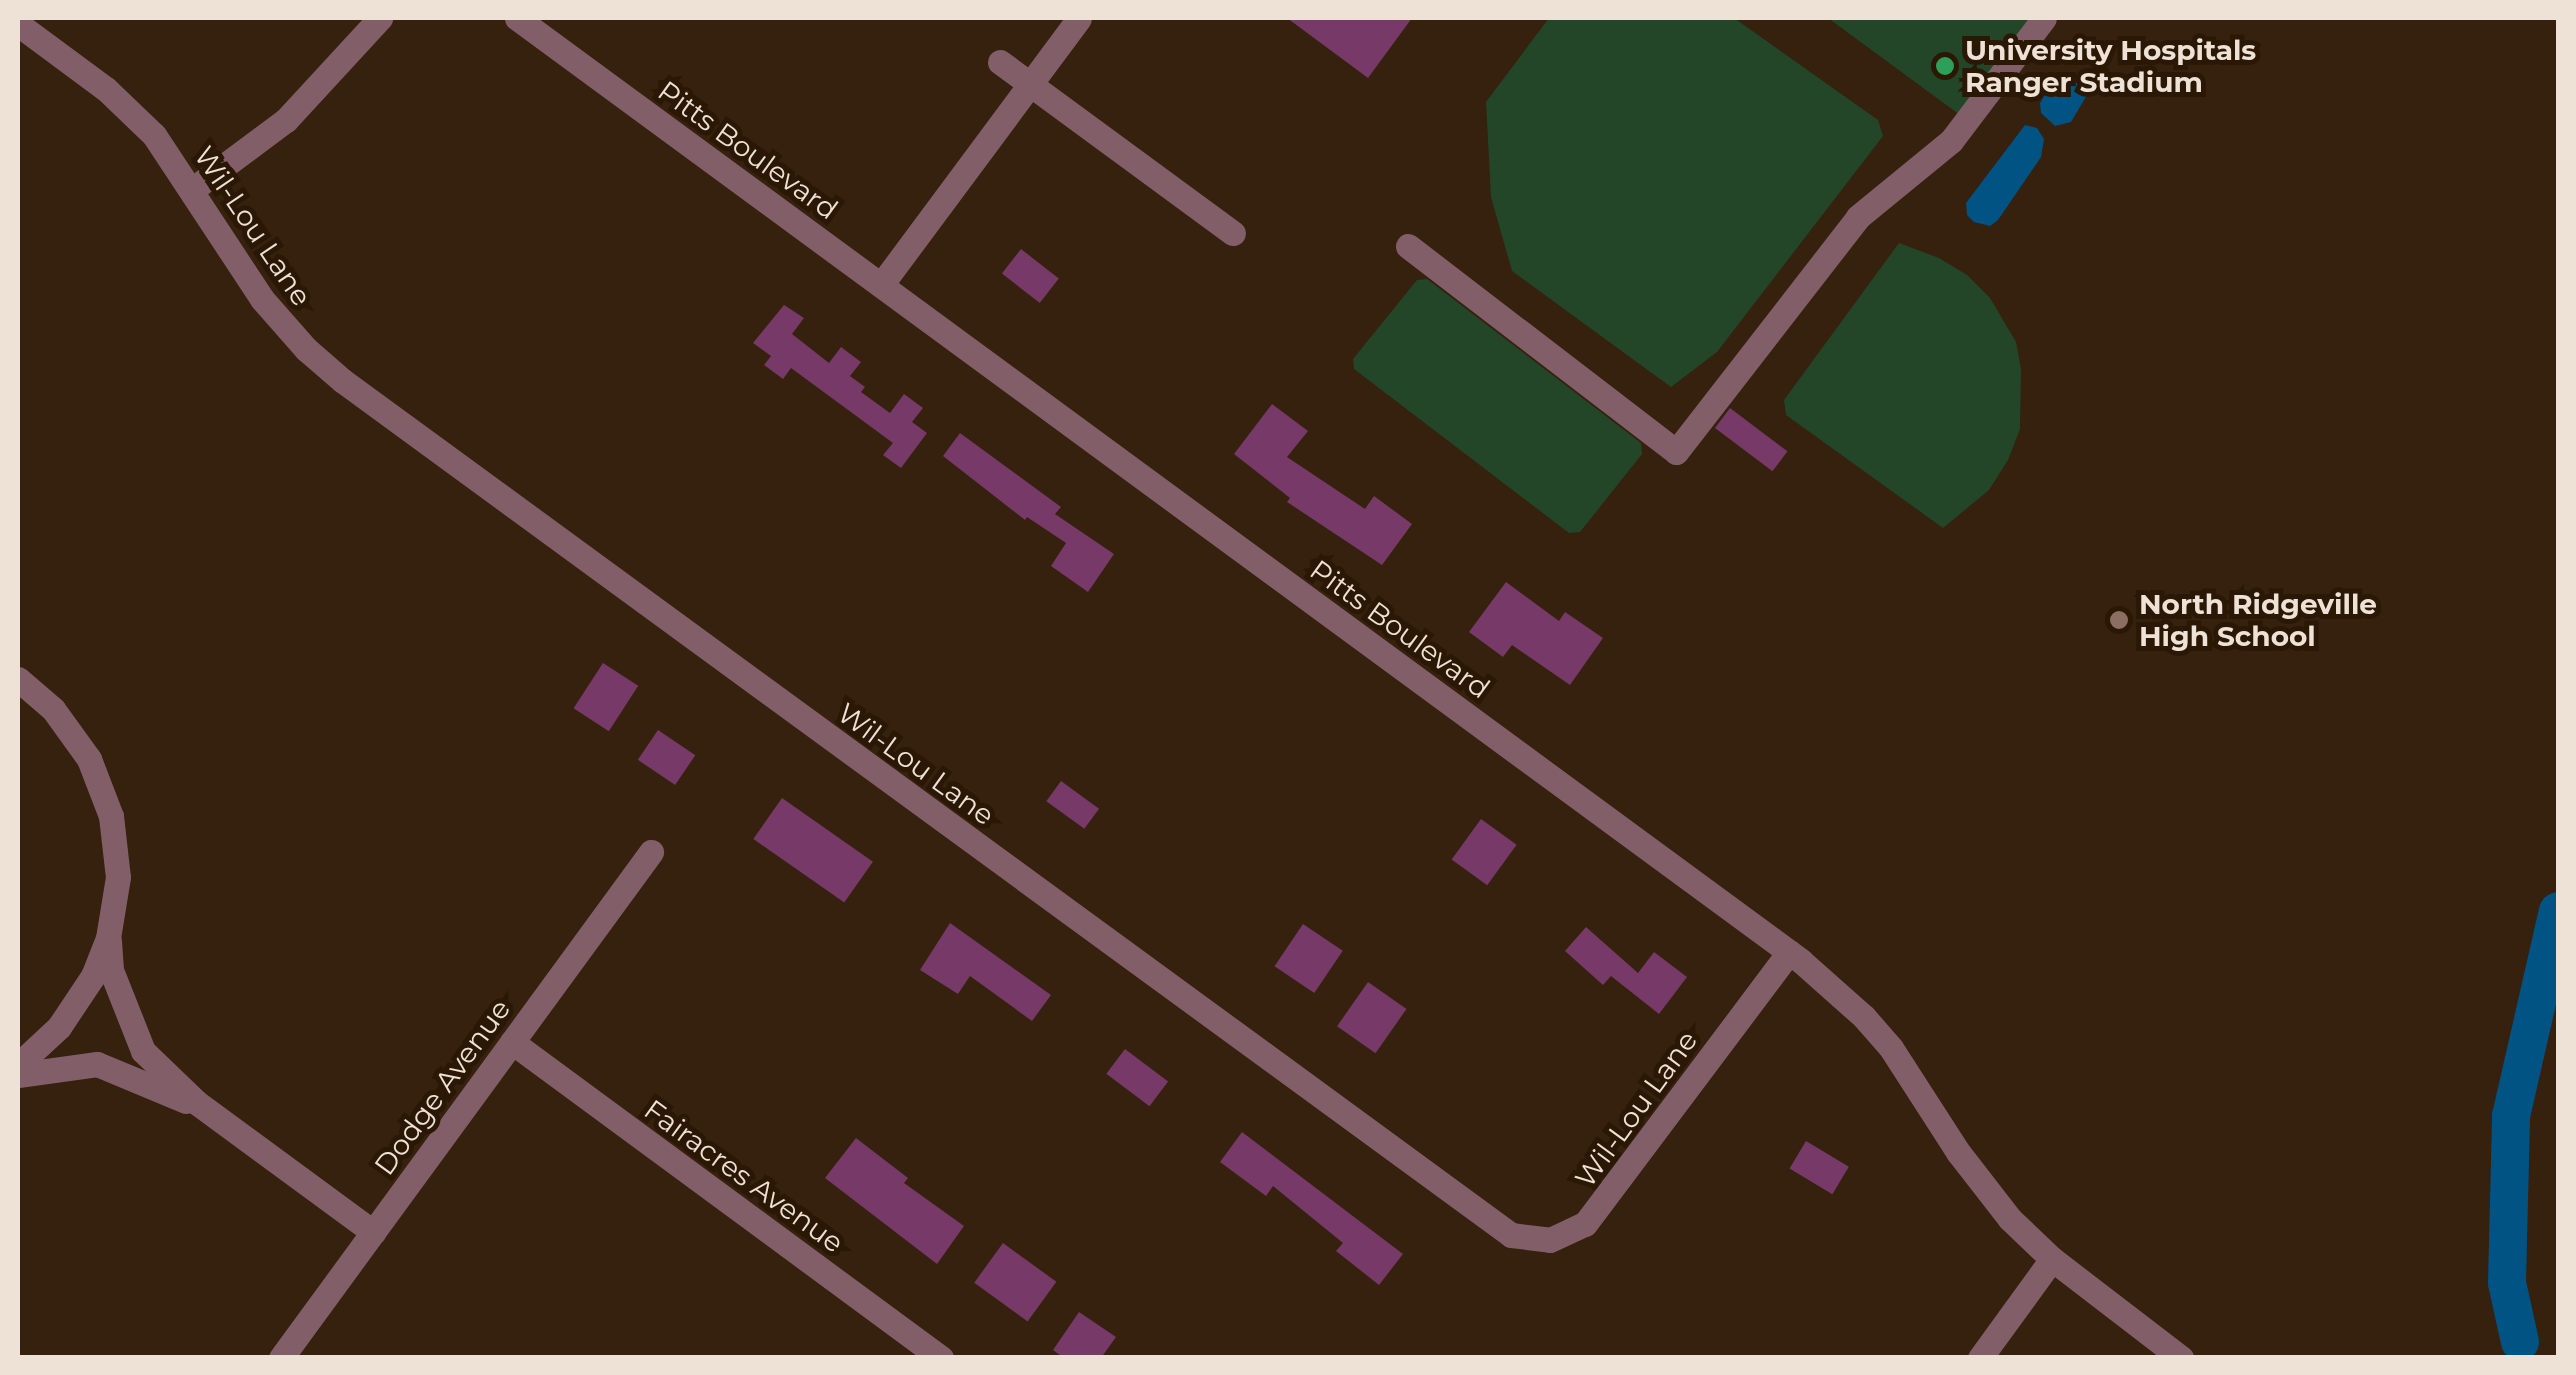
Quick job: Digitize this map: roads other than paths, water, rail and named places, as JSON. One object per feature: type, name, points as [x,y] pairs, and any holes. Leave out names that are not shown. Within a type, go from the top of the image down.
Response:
[{"type":"street","points":[[192,189],[286,120],[380,18]]},
{"type":"street","name":"Pitts Boulevard","points":[[517,18],[1834,988],[1891,1048],[1982,1186],[2052,1259],[2181,1358]]},
{"type":"street","points":[[881,285],[1078,18]]},
{"type":"street","points":[[1408,246],[1676,452],[1858,217],[1952,141],[2044,18]]},
{"type":"street","name":"Wil-Lou Lane","points":[[18,24],[130,111],[192,189],[262,299],[306,349],[343,381],[1511,1235],[1550,1240],[1586,1224],[1789,952]]},
{"type":"street","points":[[1000,62],[1232,233]]},
{"type":"street","points":[[18,679],[72,733],[105,796],[115,836],[118,877],[108,938],[94,976],[72,1012],[18,1064]]},
{"type":"street","name":"Dodge Avenue","points":[[281,1358],[651,852]]},
{"type":"street","points":[[108,938],[111,970],[143,1052],[209,1110],[372,1232]]},
{"type":"street","name":"Fairacres Avenue","points":[[512,1042],[941,1358]]},
{"type":"street","points":[[18,1075],[97,1064],[209,1110]]},
{"type":"street","points":[[1980,1358],[2052,1259]]},
{"type":"water","points":[[2067,72],[2086,82],[2087,95],[2071,122],[2055,126],[2041,113],[2040,103],[2053,81]]},
{"type":"water","points":[[2025,125],[2037,128],[2044,139],[2041,157],[1998,220],[1990,226],[1974,222],[1967,215],[1966,203]]},
{"type":"waterway","points":[[2520,1342],[2507,1283],[2511,1116],[2558,911]]},
{"type":"place","name":"University Hospitals Ranger Stadium","points":[[1945,66]]},
{"type":"place","name":"North Ridgeville High School","points":[[2119,620]]}]
